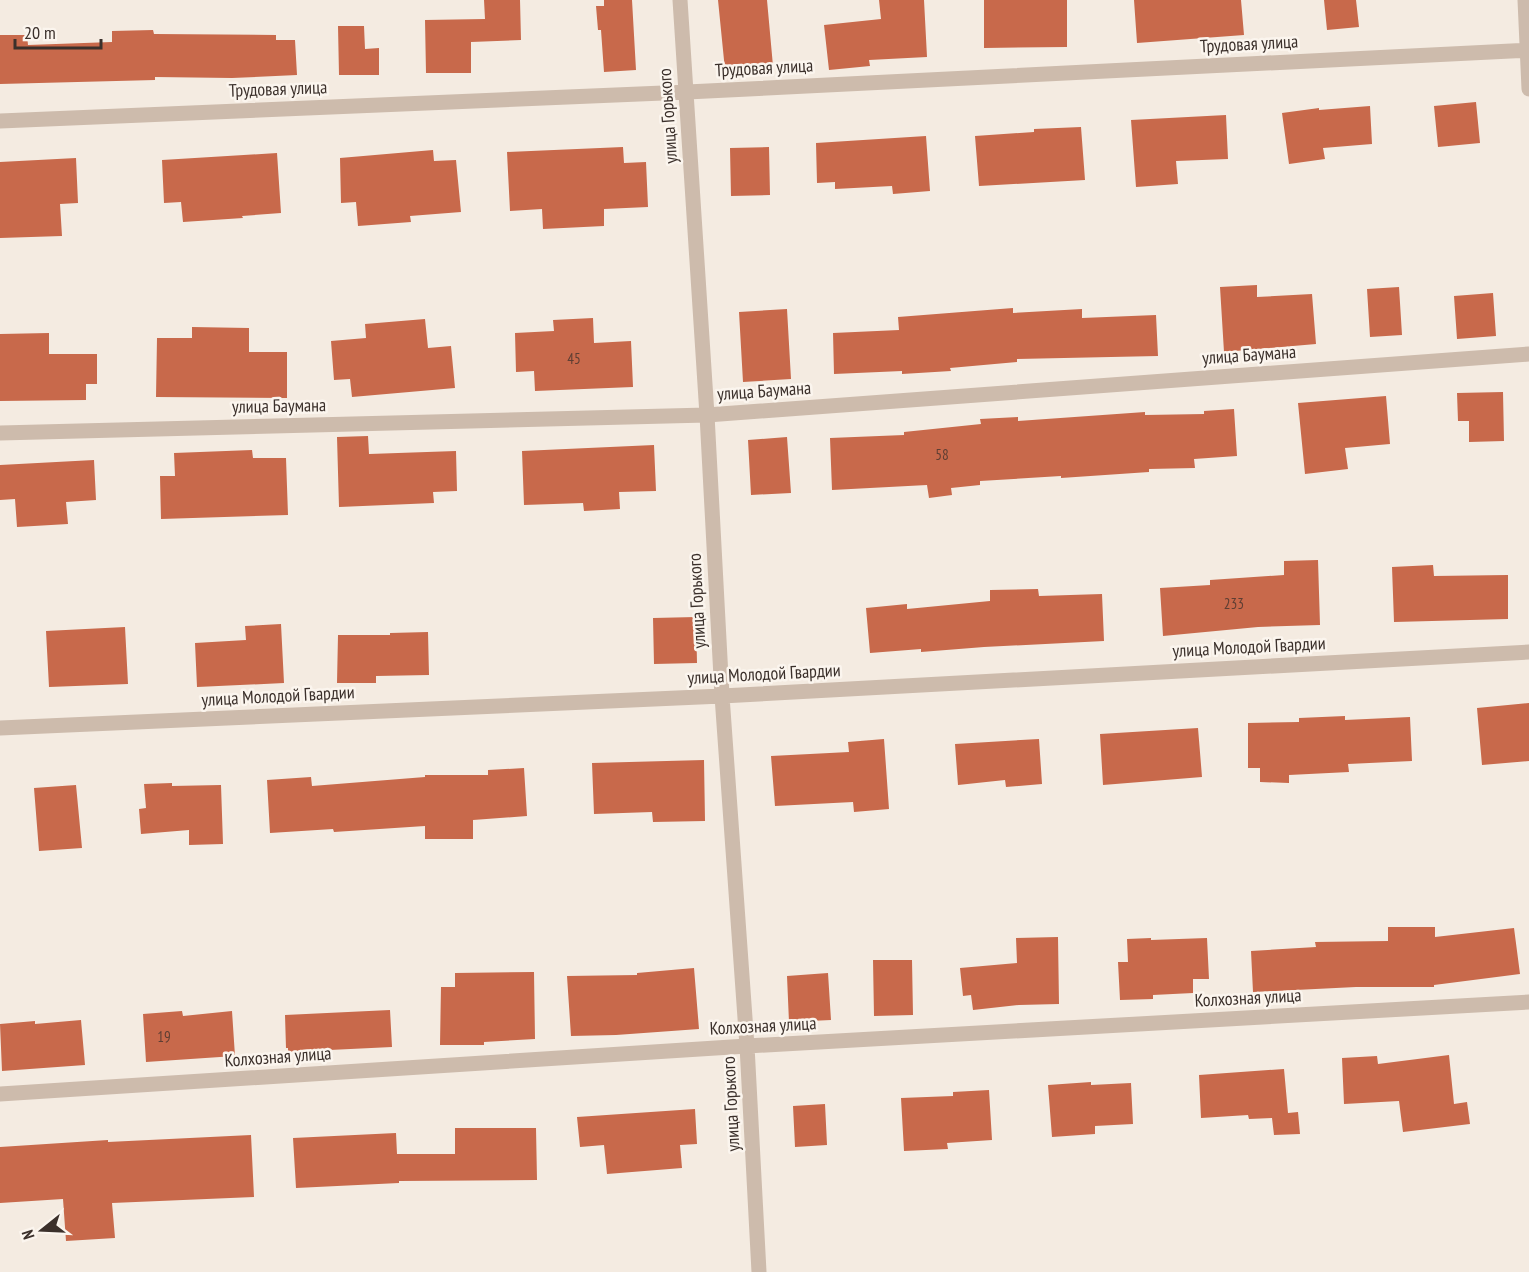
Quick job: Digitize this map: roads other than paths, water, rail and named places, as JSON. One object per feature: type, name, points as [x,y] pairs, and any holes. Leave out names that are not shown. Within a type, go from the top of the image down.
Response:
[{"type":"street","name":"улица Горького","points":[[680,0],[707,415],[722,696],[747,1046],[759,1272]]},
{"type":"street","points":[[1525,0],[1529,89]]},
{"type":"street","name":"Трудовая улица","points":[[0,121],[687,92],[1528,50]]},
{"type":"street","name":"улица Баумана","points":[[0,433],[707,415],[1529,354]]},
{"type":"street","name":"улица Молодой Гвардии","points":[[0,728],[722,696],[1529,652]]},
{"type":"street","name":"Колхозная улица","points":[[0,1094],[747,1046],[1529,1002]]}]
